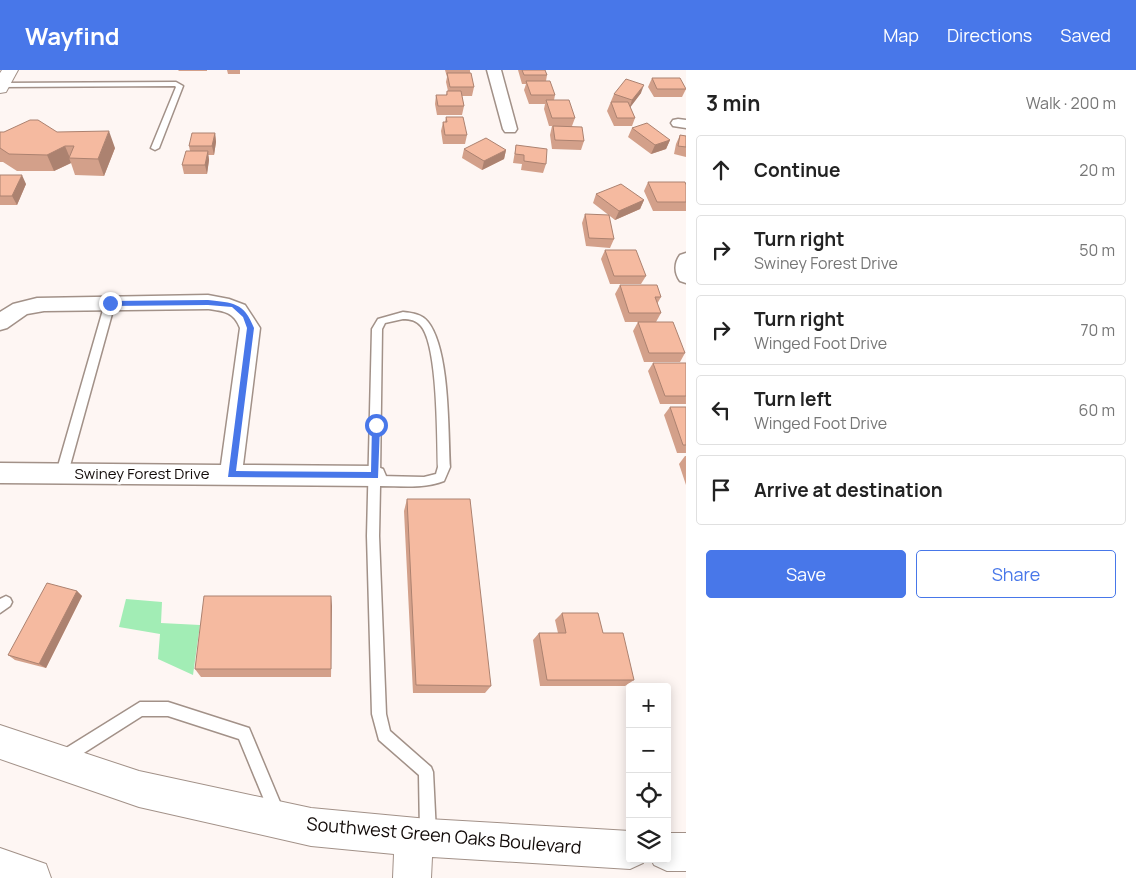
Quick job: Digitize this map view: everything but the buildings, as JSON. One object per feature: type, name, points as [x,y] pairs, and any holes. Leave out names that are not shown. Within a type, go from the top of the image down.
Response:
[{"type":"main road","points":[[1,87],[10,70]]},
{"type":"main road","name":"Southwest Green Oaks Boulevard","points":[[0,742],[139,789],[311,827],[421,837],[626,850]]},
{"type":"main road","points":[[412,878],[421,837]]},
{"type":"main road","points":[[671,852],[686,852]]},
{"type":"main road","points":[[0,867],[32,878]]},
{"type":"street","points":[[494,70],[510,129]]},
{"type":"street","points":[[686,259],[684,262],[686,277]]},
{"type":"street","points":[[5,318],[26,306],[44,304],[208,302],[234,305],[246,315],[250,328],[231,475]]},
{"type":"street","name":"Swiney Forest Drive","points":[[0,473],[375,478]]},
{"type":"lane","points":[[1,87],[176,84],[180,86],[155,148]]},
{"type":"lane","points":[[62,474],[110,303]]},
{"type":"lane","points":[[375,478],[424,482],[440,478],[444,467],[434,344],[425,324],[410,316],[388,317],[381,321],[378,329],[373,536],[379,714],[384,736],[426,772],[421,837]]},
{"type":"lane","points":[[57,762],[140,709],[168,709],[244,733],[279,820]]},
{"type":"green space","points":[[126,599],[162,602],[161,623],[200,625],[193,675],[158,659],[160,634],[119,627]]},
{"type":"route","points":[[110,303],[208,302],[234,305],[246,315],[250,328],[231,475],[375,476],[376,425]]}]
